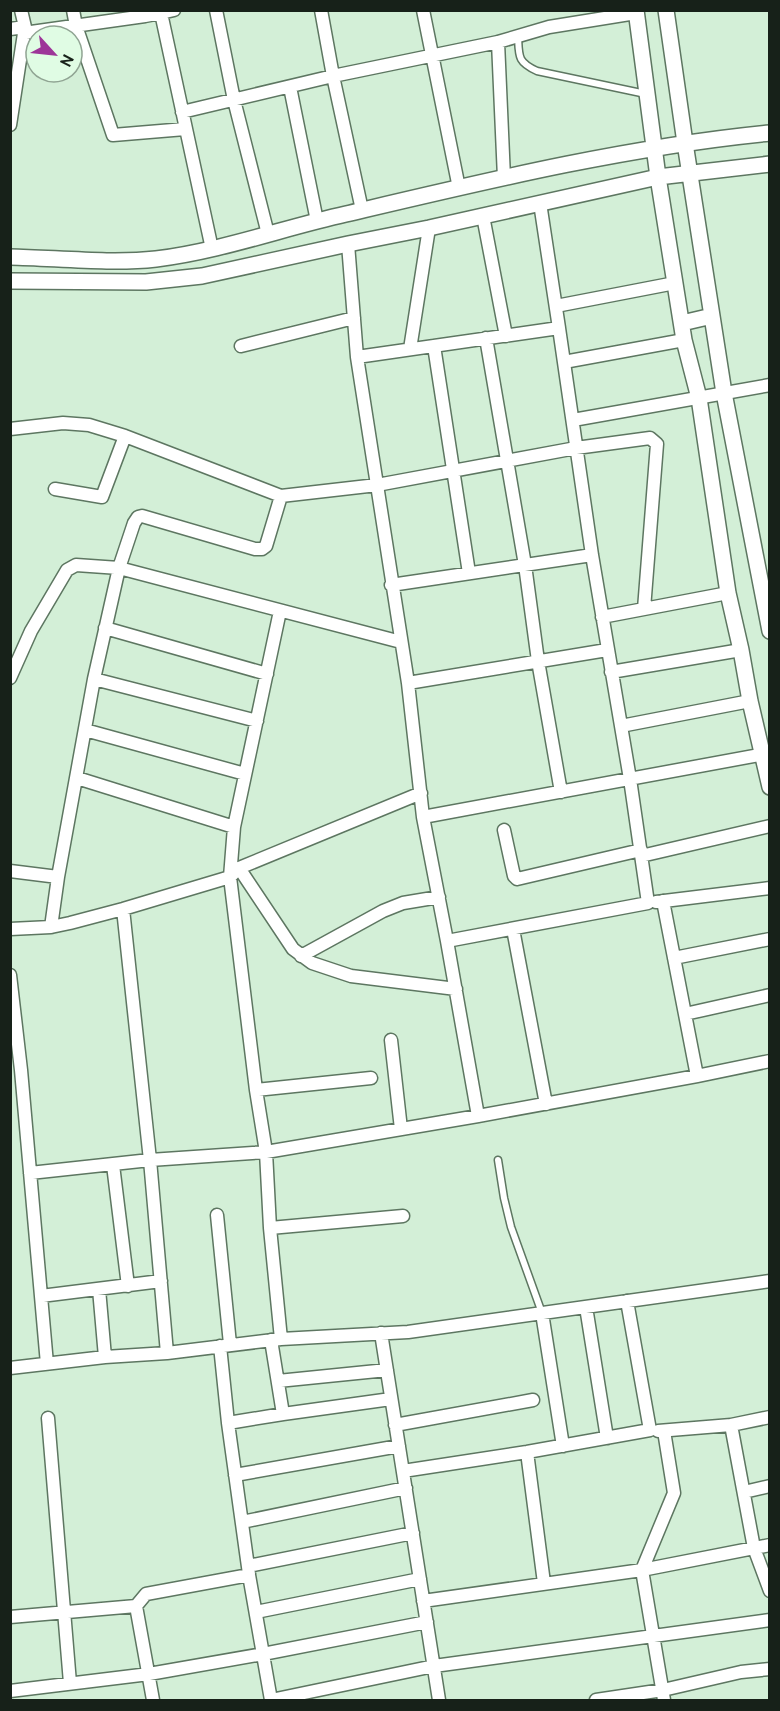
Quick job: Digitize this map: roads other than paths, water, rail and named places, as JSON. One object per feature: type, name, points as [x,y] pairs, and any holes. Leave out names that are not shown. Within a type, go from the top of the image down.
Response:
[{"type":"street","points":[[21,10],[24,25]]},
{"type":"street","points":[[216,10],[234,100],[268,234]]},
{"type":"street","points":[[321,10],[362,210]]},
{"type":"street","points":[[423,10],[459,188]]},
{"type":"street","points":[[666,10],[724,393],[766,587],[769,627]]},
{"type":"street","points":[[84,24],[144,13],[167,12],[185,129],[212,249]]},
{"type":"street","points":[[182,112],[333,76],[498,42],[549,27],[636,12],[658,177],[684,340],[699,398],[728,593],[750,701],[766,754],[770,787]]},
{"type":"street","points":[[10,125],[24,36]]},
{"type":"street","points":[[498,42],[504,178]]},
{"type":"street","points":[[84,50],[113,135],[185,129]]},
{"type":"street","points":[[290,87],[317,221]]},
{"type":"street","points":[[10,257],[126,261],[156,259],[212,249],[317,221],[459,188],[655,147],[770,133]]},
{"type":"street","points":[[10,281],[146,282],[177,280],[429,228],[658,177],[770,164]]},
{"type":"street","points":[[540,203],[592,555],[630,779],[648,903]]},
{"type":"street","points":[[483,216],[506,336]]},
{"type":"street","points":[[410,350],[429,228]]},
{"type":"street","points":[[348,244],[357,357],[408,682],[423,817],[478,1116]]},
{"type":"street","points":[[556,306],[675,284]]},
{"type":"street","points":[[682,324],[712,316]]},
{"type":"street","points":[[241,346],[354,318]]},
{"type":"street","points":[[357,357],[560,328]]},
{"type":"street","points":[[486,338],[561,792]]},
{"type":"street","points":[[564,362],[684,340]]},
{"type":"street","points":[[434,346],[469,573]]},
{"type":"street","points":[[573,420],[770,385]]},
{"type":"street","points":[[10,429],[63,423],[89,425],[125,436],[281,496],[377,485],[576,448],[650,438],[657,444],[644,609]]},
{"type":"street","points":[[55,489],[102,496],[125,436]]},
{"type":"street","points":[[51,927],[94,679],[119,568],[134,524],[138,517],[142,516],[255,549],[262,549],[266,546],[281,496]]},
{"type":"street","points":[[392,585],[592,555]]},
{"type":"street","points":[[10,678],[31,631],[67,570],[76,564],[119,568],[401,642]]},
{"type":"street","points":[[602,617],[728,593]]},
{"type":"street","points":[[280,611],[234,827],[230,878],[256,1090],[266,1152],[278,1381],[283,1414]]},
{"type":"street","points":[[105,628],[267,674]]},
{"type":"street","points":[[408,682],[607,650]]},
{"type":"street","points":[[611,672],[741,650]]},
{"type":"street","points":[[94,679],[257,721]]},
{"type":"street","points":[[621,726],[750,701]]},
{"type":"street","points":[[85,730],[245,774]]},
{"type":"street","points":[[423,817],[766,754]]},
{"type":"street","points":[[77,778],[234,827]]},
{"type":"street","points":[[10,929],[51,927],[230,878],[239,868],[421,793]]},
{"type":"street","points":[[504,830],[514,876],[517,879],[770,826]]},
{"type":"street","points":[[239,868],[293,949],[301,956],[327,969],[351,976],[456,989]]},
{"type":"street","points":[[10,870],[58,877]]},
{"type":"street","points":[[447,941],[648,903],[770,888]]},
{"type":"street","points":[[301,956],[383,911],[403,903],[439,897]]},
{"type":"street","points":[[663,902],[697,1076]]},
{"type":"street","points":[[123,909],[150,1161],[167,1353]]},
{"type":"street","points":[[513,928],[546,1104]]},
{"type":"street","points":[[674,958],[770,939]]},
{"type":"street","points":[[10,975],[16,1070],[30,1173],[47,1364]]},
{"type":"street","points":[[685,1014],[770,995]]},
{"type":"street","points":[[391,1040],[401,1129]]},
{"type":"street","points":[[30,1173],[266,1152],[546,1104],[770,1061]]},
{"type":"street","points":[[256,1090],[371,1078]]},
{"type":"street","points":[[113,1165],[128,1286]]},
{"type":"street","points":[[217,1215],[228,1423],[249,1571],[271,1700],[434,1666],[770,1620]]},
{"type":"street","points":[[270,1228],[403,1216]]},
{"type":"street","points":[[41,1296],[161,1281]]},
{"type":"street","points":[[10,1368],[105,1357],[167,1353],[276,1339],[408,1332],[770,1281]]},
{"type":"street","points":[[99,1289],[105,1357]]},
{"type":"street","points":[[627,1301],[650,1430]]},
{"type":"street","points":[[586,1307],[607,1438]]},
{"type":"street","points":[[542,1313],[563,1446]]},
{"type":"street","points":[[381,1333],[439,1701]]},
{"type":"street","points":[[278,1381],[387,1370]]},
{"type":"street","points":[[228,1423],[391,1399]]},
{"type":"street","points":[[395,1425],[533,1400]]},
{"type":"street","points":[[403,1471],[650,1430],[664,1431],[731,1425],[770,1417]]},
{"type":"street","points":[[48,1418],[70,1683]]},
{"type":"street","points":[[731,1425],[754,1548],[770,1591]]},
{"type":"street","points":[[663,1695],[642,1570],[674,1493],[664,1431]]},
{"type":"street","points":[[235,1476],[399,1446]]},
{"type":"street","points":[[527,1452],[544,1583]]},
{"type":"street","points":[[744,1492],[770,1486]]},
{"type":"street","points":[[242,1522],[406,1488]]},
{"type":"street","points":[[10,1617],[136,1606],[146,1594],[413,1533]]},
{"type":"street","points":[[423,1601],[642,1570],[770,1545]]},
{"type":"street","points":[[256,1612],[420,1579]]},
{"type":"street","points":[[136,1606],[153,1701]]},
{"type":"street","points":[[10,1691],[149,1674],[427,1622]]},
{"type":"street","points":[[596,1701],[663,1695],[741,1672],[770,1670]]},
{"type":"lane","points":[[518,36],[521,62],[537,71],[648,95]]},
{"type":"lane","points":[[498,1160],[511,1227],[542,1313]]}]
